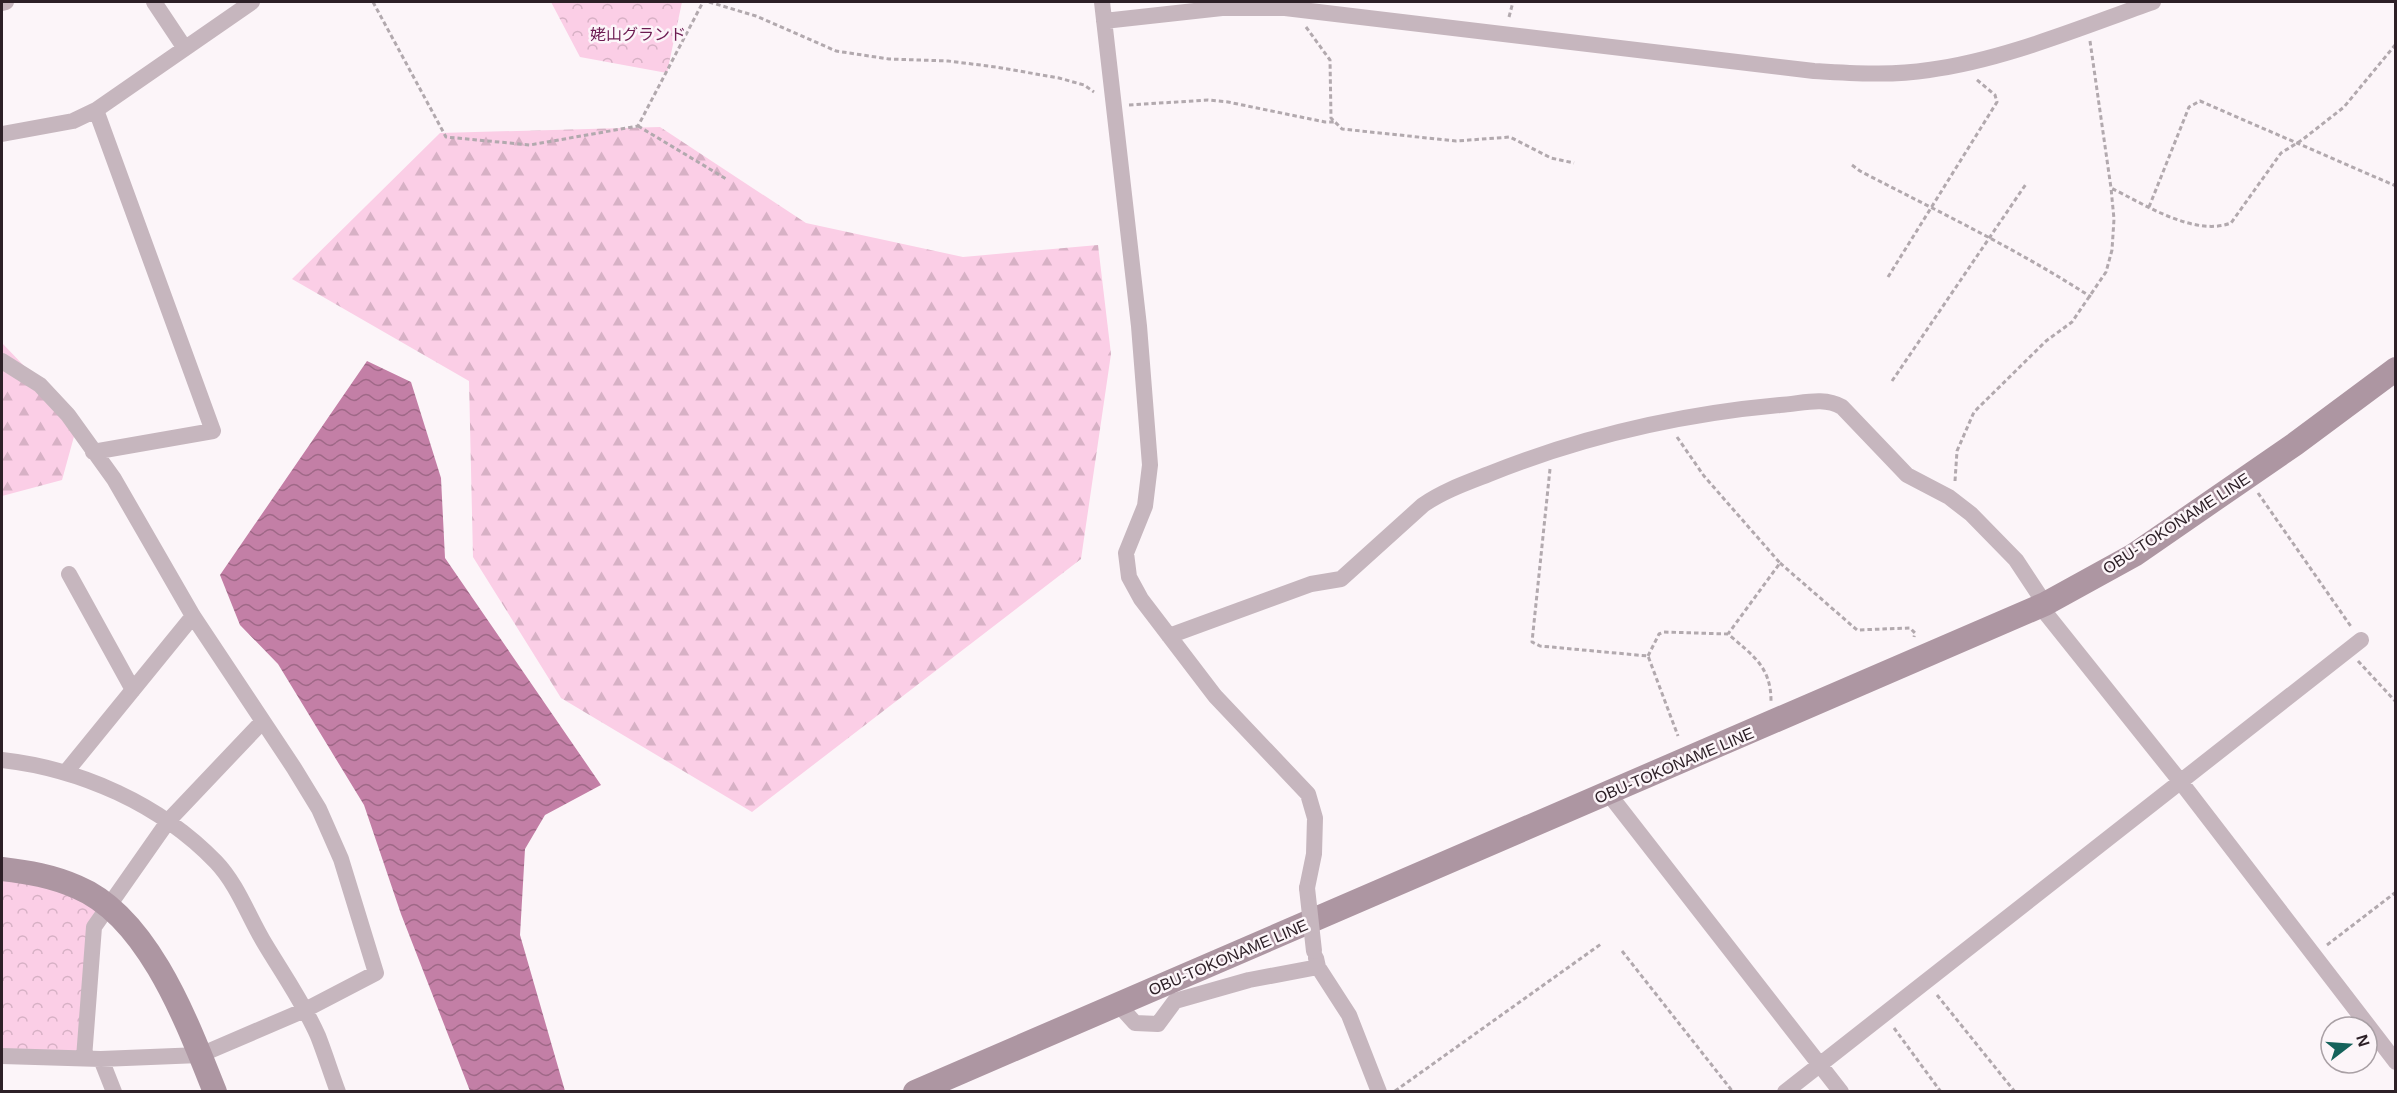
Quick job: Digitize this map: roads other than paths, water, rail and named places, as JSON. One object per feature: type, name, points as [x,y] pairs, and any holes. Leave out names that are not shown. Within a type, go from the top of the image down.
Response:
[{"type":"main road","name":"OBU-TOKONAME LINE","points":[[915,1092],[2042,605],[2134,555],[2247,477],[2396,369]]},
{"type":"main road","points":[[2,869],[35,872],[79,887],[110,907],[159,967],[194,1035],[215,1092]]},
{"type":"street","points":[[2,3],[6,2]]},
{"type":"street","points":[[154,2],[184,47]]},
{"type":"street","points":[[2,134],[73,121],[96,110],[252,2]]},
{"type":"street","points":[[1102,2],[1115,102],[1150,465],[1145,506],[1126,553],[1129,577],[1141,598],[1215,696],[1308,794],[1315,818],[1314,854],[1306,888],[1316,959],[1349,1015],[1379,1092]]},
{"type":"street","points":[[1104,21],[1222,8],[1301,10],[1814,71],[1896,74],[1960,64],[2087,26],[2152,2]]},
{"type":"street","points":[[93,452],[213,430],[96,110]]},
{"type":"street","points":[[2,361],[40,385],[68,415],[114,479],[193,616],[294,768],[323,819],[341,859],[376,973],[304,1010],[200,1055],[101,1059],[2,1056]]},
{"type":"street","points":[[1169,636],[1311,584],[1341,579],[1437,495],[1550,452],[1672,422],[1735,410],[1818,401],[1833,402],[1853,418],[1872,442],[1907,475],[1949,497],[1971,514],[2016,560],[2042,605],[2396,1062]]},
{"type":"street","points":[[69,574],[133,690]]},
{"type":"street","points":[[66,772],[193,616]]},
{"type":"street","points":[[1785,1092],[2355,645]]},
{"type":"street","points":[[84,1058],[94,927],[169,820],[262,722]]},
{"type":"street","points":[[2,760],[66,772],[118,793],[169,820],[218,863],[247,909],[304,1010],[317,1035],[338,1092]]},
{"type":"street","points":[[1608,793],[1841,1092]]},
{"type":"street","points":[[1118,1004],[1135,1023],[1158,1024],[1175,1001],[1316,959]]},
{"type":"street","points":[[101,1059],[114,1092]]},
{"type":"water","points":[[367,361],[411,382],[441,478],[445,558],[601,785],[545,815],[525,849],[520,935],[565,1091],[470,1091],[401,914],[364,805],[278,664],[240,625],[220,575]]},
{"type":"park label","name":"姥山グランド","points":[[638,34]]}]
